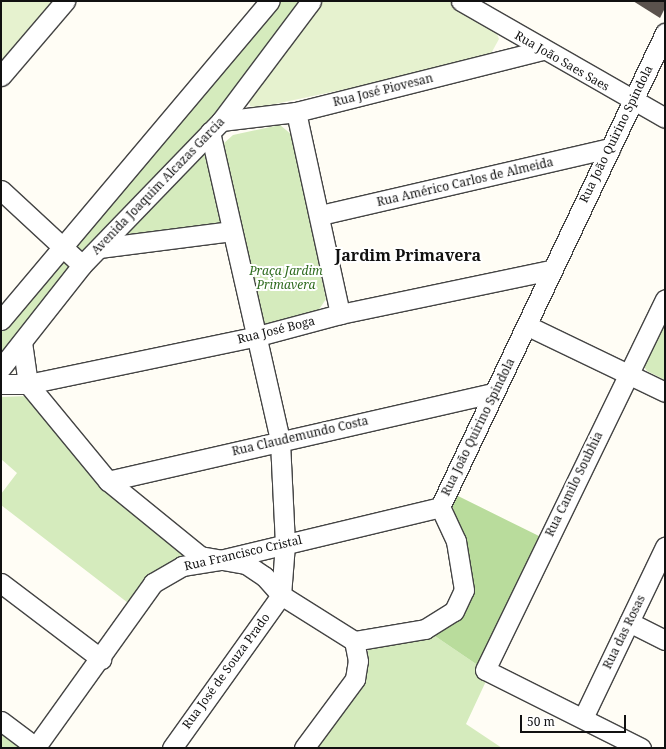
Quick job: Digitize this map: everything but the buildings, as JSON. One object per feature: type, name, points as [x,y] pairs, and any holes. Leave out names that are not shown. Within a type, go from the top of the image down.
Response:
[{"type":"street","points":[[1,76],[65,1]]},
{"type":"street","points":[[1,320],[63,244],[270,1]]},
{"type":"street","name":"Avenida Joaquim Alcazas Garcia","points":[[1,368],[82,265],[216,126],[311,1]]},
{"type":"street","name":"Rua João Saes Saes","points":[[461,1],[542,50],[665,118]]},
{"type":"street","name":"Rua João Quirino Spindola","points":[[354,641],[425,629],[454,611],[464,590],[456,541],[440,507],[492,393],[528,326],[551,270],[665,33]]},
{"type":"street","name":"Rua José Piovesan","points":[[216,126],[296,112],[542,50]]},
{"type":"street","points":[[296,112],[320,215],[340,314]]},
{"type":"street","points":[[216,126],[232,231],[258,336],[280,440],[285,544],[281,595]]},
{"type":"street","name":"Rua Américo Carlos de Almeida","points":[[320,215],[610,148]]},
{"type":"street","points":[[1,190],[63,244],[82,265]]},
{"type":"street","points":[[99,248],[232,231]]},
{"type":"street","name":"Rua José Boga","points":[[1,384],[28,384],[258,336],[340,314],[551,270]]},
{"type":"street","name":"Rua Camilo Soubhia","points":[[583,718],[485,670],[665,299]]},
{"type":"street","points":[[528,326],[665,392]]},
{"type":"street","points":[[22,342],[28,384],[108,481],[200,556],[246,564],[264,576],[281,595],[354,641],[358,661],[355,679],[304,748]]},
{"type":"street","name":"Rua Claudemundo Costa","points":[[108,481],[280,440],[492,393]]},
{"type":"street","name":"Rua Francisco Cristal","points":[[36,748],[101,659],[153,583],[182,566],[220,560],[440,507]]},
{"type":"street","name":"Rua das Rosas","points":[[583,718],[665,547]]},
{"type":"street","points":[[1,583],[101,659]]},
{"type":"street","name":"Rua José de Souza Prado","points":[[172,748],[281,595]]},
{"type":"street","points":[[629,622],[665,640]]},
{"type":"street","points":[[583,718],[641,748]]},
{"type":"street","points":[[1,721],[36,748]]},
{"type":"green space","points":[[1,1],[55,1],[1,66]]},
{"type":"green space","points":[[279,1],[304,1],[206,127],[82,252],[74,245]]},
{"type":"green space","points":[[321,1],[451,1],[495,29],[499,39],[488,59],[256,108],[250,106],[248,97]]},
{"type":"green space","name":"Praça Jardim Primavera","points":[[280,125],[292,135],[326,299],[318,311],[269,325],[260,321],[223,144],[233,135]]},
{"type":"green space","points":[[207,148],[223,221],[220,226],[122,235]]},
{"type":"green space","points":[[63,260],[71,266],[1,359],[1,330]]},
{"type":"green space","points":[[665,316],[665,380],[647,371],[642,364]]},
{"type":"green space","points":[[28,396],[192,555],[132,606],[1,505],[1,494],[17,473],[1,459],[1,397]]},
{"type":"green space","points":[[454,494],[541,537],[479,666],[429,632],[457,613],[461,539],[451,500]]},
{"type":"green space","points":[[429,632],[479,666],[487,679],[466,724],[502,748],[313,748],[366,665],[368,649]]},
{"type":"green space","points":[[1,733],[21,748],[1,748]]},
{"type":"district","name":"Jardim Primavera","points":[[408,255]]}]
